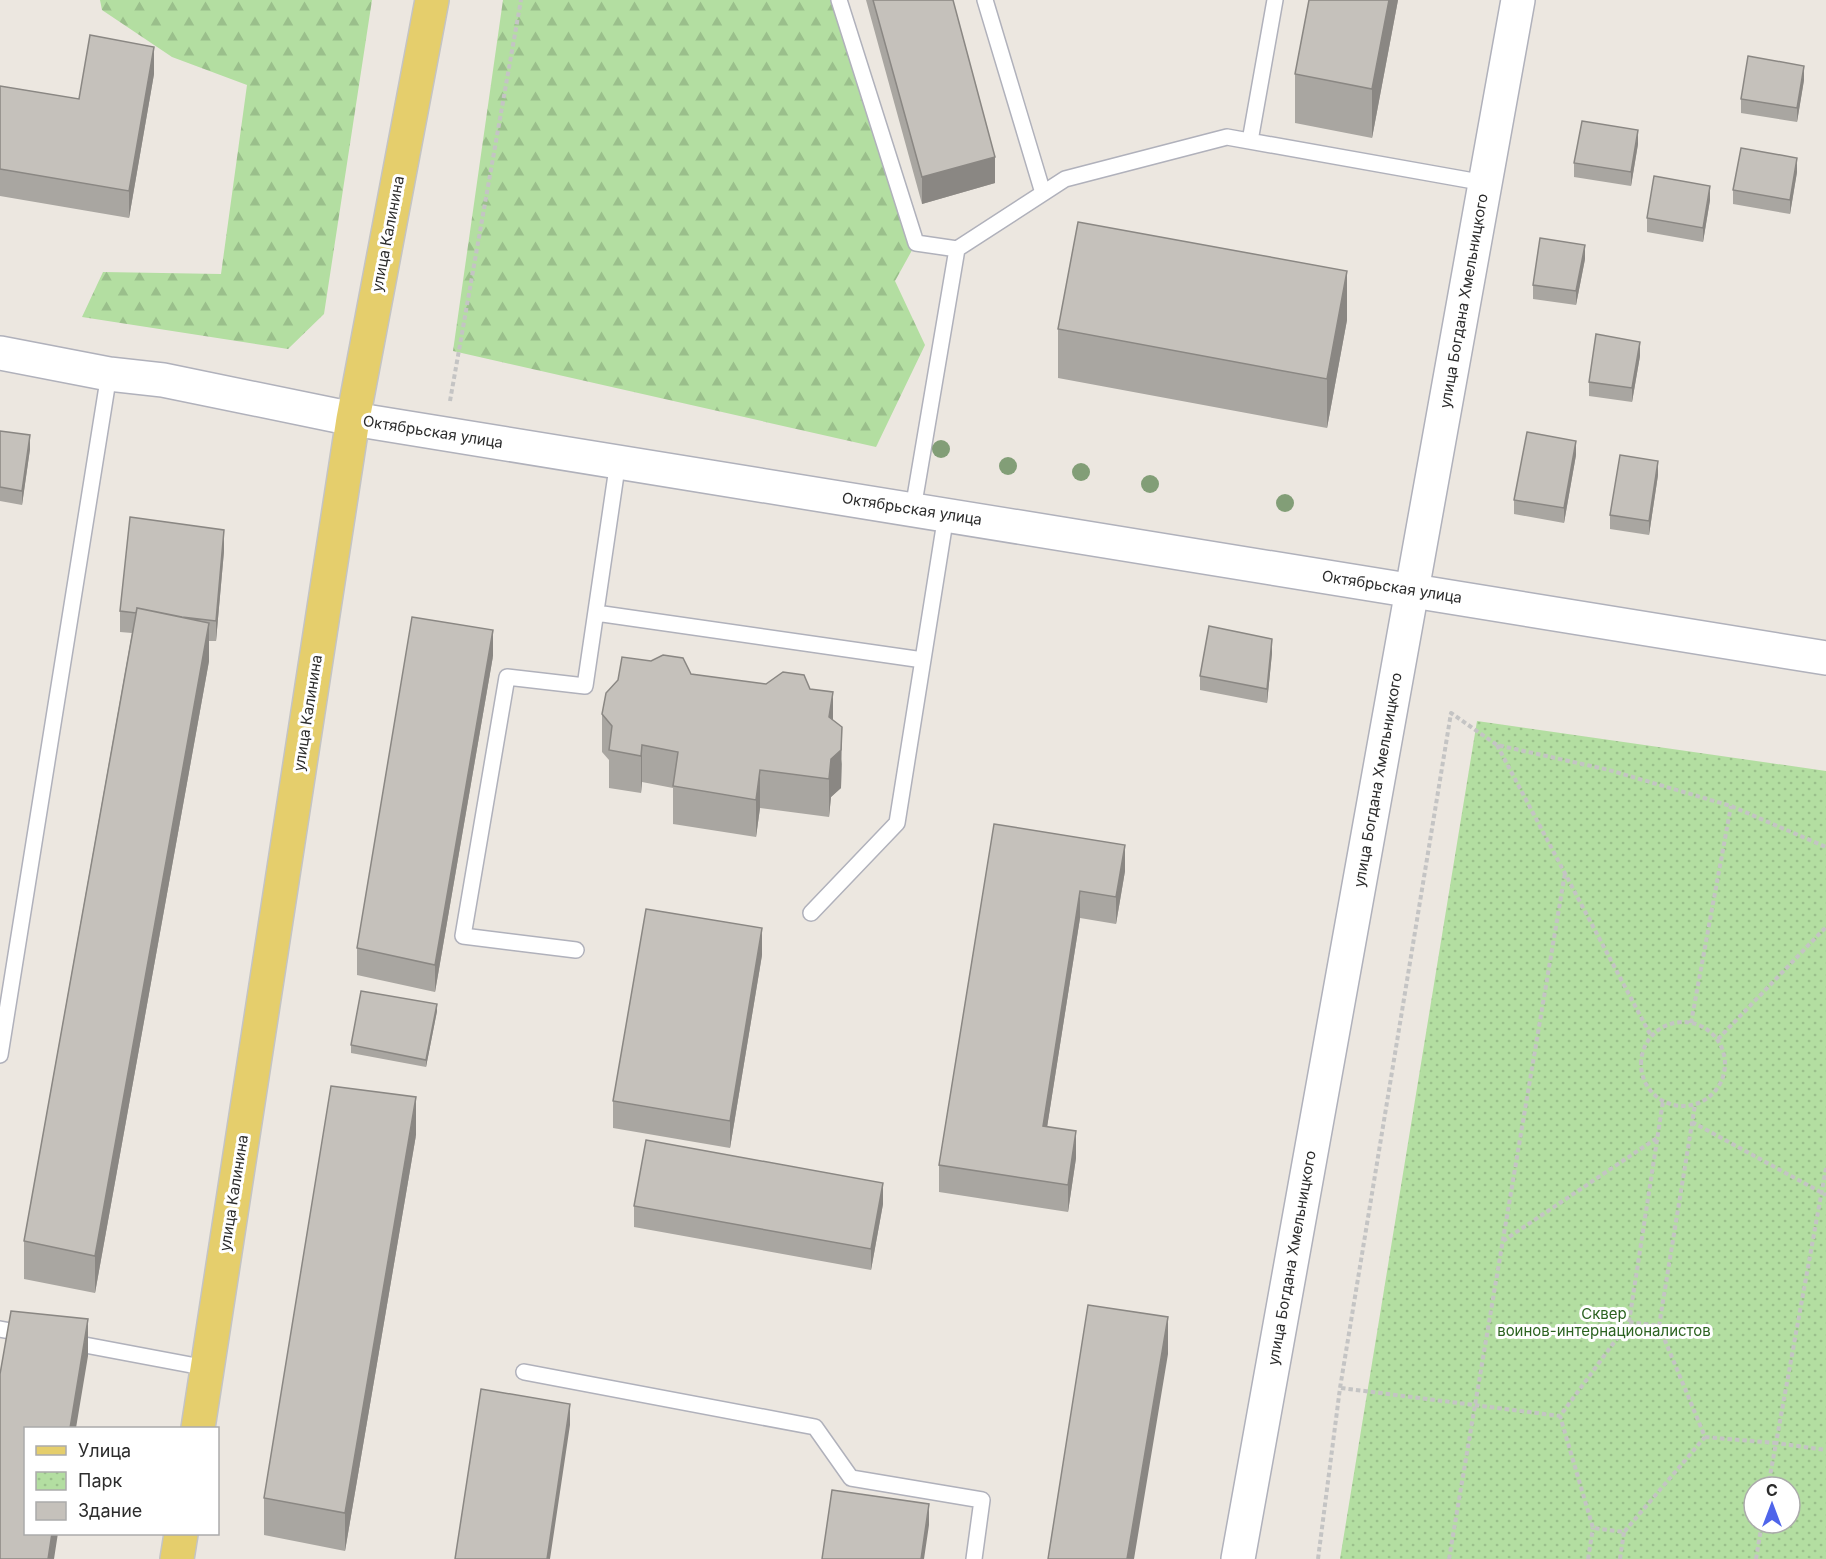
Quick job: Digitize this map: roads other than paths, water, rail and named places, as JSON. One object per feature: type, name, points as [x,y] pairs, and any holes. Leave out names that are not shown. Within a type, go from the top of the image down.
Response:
[{"type":"main road","name":"улица Калинина","points":[[198,1427],[353,419],[432,0]]},
{"type":"main road","name":"улица Богдана Хмельницкого","points":[[1238,1559],[1518,0]]},
{"type":"main road","name":"Октябрьская улица","points":[[0,353],[109,374],[163,380],[353,419],[1826,658]]},
{"type":"main road","points":[[177,1559],[181,1535]]},
{"type":"lane","points":[[839,0],[916,243],[957,249],[1065,178],[1227,136],[1485,183]]},
{"type":"lane","points":[[985,0],[1043,193]]},
{"type":"lane","points":[[1250,141],[1275,0]]},
{"type":"lane","points":[[913,509],[957,249]]},
{"type":"lane","points":[[0,1055],[109,374]]},
{"type":"lane","points":[[576,950],[463,936],[507,677],[585,686],[618,461]]},
{"type":"lane","points":[[811,913],[897,823],[946,515]]},
{"type":"lane","points":[[596,613],[923,660]]},
{"type":"lane","points":[[0,1329],[207,1368]]},
{"type":"lane","points":[[524,1372],[815,1426],[851,1478],[982,1500],[974,1559]]},
{"type":"park label","name":"Сквер воинов-интернационалистов","points":[[1604,1322]]}]
